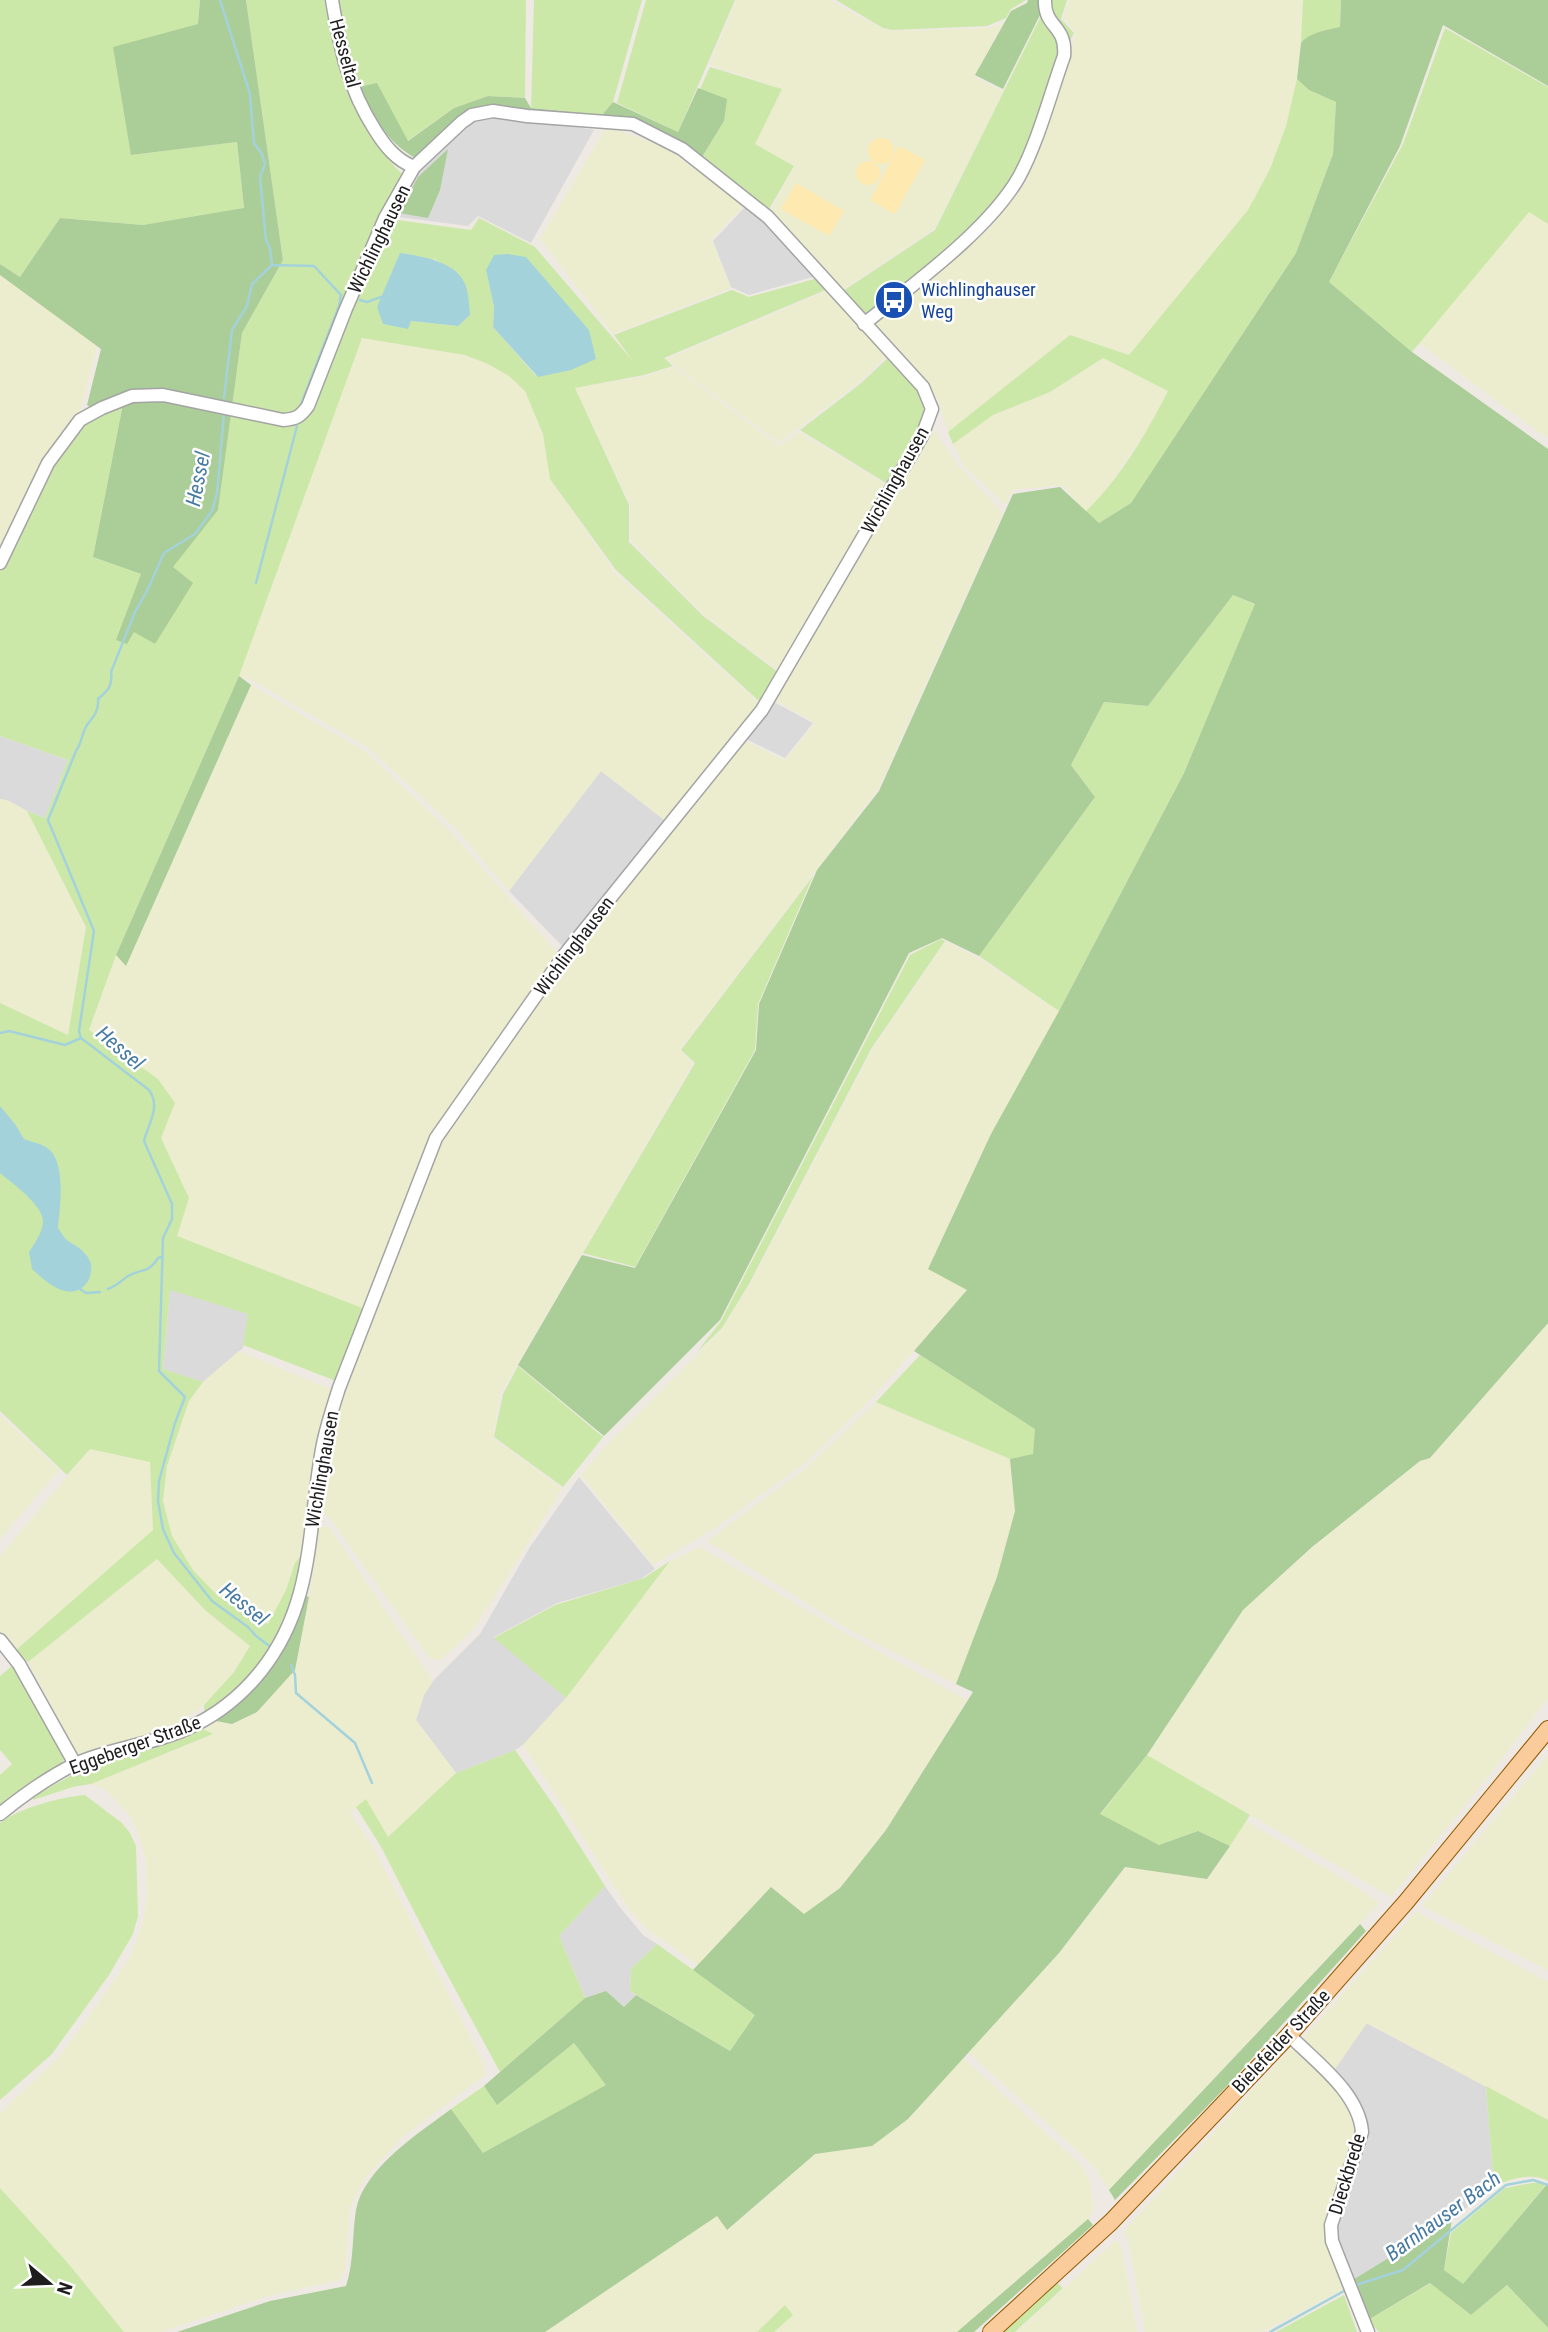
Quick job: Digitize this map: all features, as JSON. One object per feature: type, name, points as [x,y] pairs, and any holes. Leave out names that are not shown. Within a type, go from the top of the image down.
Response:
[{"type":"main road","name":"Bielefelder Straße","points":[[992,2332],[1111,2222],[1289,2035],[1406,1902],[1548,1729]]},
{"type":"street","name":"Hesseltal","points":[[332,0],[348,79],[362,109],[392,154],[414,167]]},
{"type":"street","points":[[864,324],[951,252],[985,220],[1019,176],[1065,44],[1063,35],[1048,19],[1045,0]]},
{"type":"street","name":"Wichlinghausen","points":[[0,562],[48,463],[80,420],[102,408],[132,396],[163,395],[283,420],[301,416],[308,406],[385,218],[414,167],[461,122],[482,112],[633,124],[682,149],[768,217],[923,387],[932,409],[922,436],[762,710],[565,954],[436,1138],[327,1423],[308,1551]]},
{"type":"street","name":"Eggeberger Straße","points":[[0,1814],[75,1764],[176,1734],[204,1721],[228,1704],[253,1681],[274,1655],[289,1627],[300,1597],[308,1551]]},
{"type":"street","points":[[0,1640],[19,1664],[75,1764]]},
{"type":"street","name":"Dieckbrede","points":[[1289,2035],[1339,2085],[1361,2121],[1362,2132],[1331,2225],[1332,2241],[1368,2332]]},
{"type":"shaded area","points":[[498,114],[594,130],[531,243],[478,216],[468,226],[391,216],[415,176],[445,143],[480,117]]},
{"type":"shaded area","points":[[746,206],[760,216],[816,276],[749,295],[731,287],[713,241]]},
{"type":"shaded area","points":[[772,701],[813,723],[785,758],[744,738]]},
{"type":"shaded area","points":[[0,736],[68,760],[45,818],[0,799]]},
{"type":"shaded area","points":[[601,771],[667,822],[565,949],[509,891]]},
{"type":"shaded area","points":[[170,1289],[249,1314],[243,1348],[203,1382],[163,1370]]},
{"type":"shaded area","points":[[579,1477],[655,1569],[641,1579],[557,1603],[494,1637],[566,1698],[523,1745],[456,1773],[416,1720],[424,1695],[433,1681],[480,1634],[530,1547]]},
{"type":"shaded area","points":[[605,1886],[643,1935],[657,1944],[631,1969],[630,1991],[636,1995],[624,2007],[606,1991],[585,1998],[559,1936]]},
{"type":"shaded area","points":[[1366,2023],[1486,2086],[1494,2187],[1452,2219],[1351,2281],[1334,2239],[1334,2225],[1366,2133],[1367,2121],[1358,2104],[1333,2072]]},
{"type":"green space","points":[[0,0],[200,0],[198,24],[131,155],[237,142],[244,209],[143,225],[60,218],[20,277],[0,264]]},
{"type":"green space","points":[[200,0],[246,0],[283,260],[242,333],[218,510],[173,567],[193,583],[155,644],[134,632],[127,644],[116,640],[141,574],[93,557],[123,404],[91,408],[87,405],[101,349],[0,275],[0,264],[20,277],[60,218],[143,225],[244,208],[237,142],[131,155],[113,47],[198,24]]},
{"type":"green space","points":[[246,0],[324,0],[338,62],[353,102],[373,139],[395,167],[405,175],[360,261],[298,409],[285,415],[232,406],[242,333],[283,260]]},
{"type":"green space","points":[[338,0],[526,0],[525,98],[488,96],[454,108],[407,141],[377,84],[359,87]]},
{"type":"green space","points":[[534,0],[642,0],[613,102],[602,115],[531,108]]},
{"type":"green space","points":[[646,0],[735,0],[678,132],[617,103]]},
{"type":"green space","points":[[737,0],[829,0],[883,29],[893,31],[988,28],[1003,23],[974,77],[1003,91],[935,228],[839,292],[769,214],[795,166],[755,144],[782,89],[710,65]]},
{"type":"green space","points":[[836,0],[1026,0],[1011,9],[1006,18],[987,26],[892,30],[883,28]]},
{"type":"green space","points":[[1028,0],[1043,0],[1043,9],[1003,89],[975,75],[1011,11]]},
{"type":"green space","points":[[1049,0],[1067,0],[1061,19],[1074,33],[1057,66],[1017,173],[1006,192],[949,252],[866,318],[843,291],[935,230]]},
{"type":"green space","points":[[1069,0],[1303,0],[1296,89],[1286,126],[1270,169],[1248,210],[1129,355],[1070,335],[948,432],[938,400],[927,383],[873,325],[989,229],[1026,182],[1076,33],[1064,18]]},
{"type":"green space","points":[[1303,0],[1341,0],[1340,27],[1319,32],[1301,43]]},
{"type":"green space","points":[[1341,0],[1548,0],[1548,86],[1443,25],[1400,146],[1329,282],[1412,352],[1548,449],[1548,1323],[1430,1458],[1420,1461],[1312,1547],[1243,1610],[1147,1755],[1100,1814],[1159,1845],[1198,1831],[1230,1846],[1207,1879],[1125,1867],[1059,1953],[908,2119],[872,2146],[815,2154],[727,2230],[717,2216],[545,2332],[177,2332],[270,2301],[346,2286],[356,2210],[361,2195],[381,2166],[394,2153],[451,2109],[483,2153],[606,2085],[574,2043],[497,2105],[484,2086],[585,1998],[606,1991],[624,2007],[636,1995],[730,2051],[755,2015],[693,1970],[771,1887],[804,1914],[840,1888],[886,1830],[973,1692],[956,1684],[997,1577],[1015,1511],[1010,1459],[1033,1454],[1035,1429],[914,1351],[967,1290],[928,1269],[991,1134],[1184,773],[1255,604],[1233,595],[1148,706],[1104,702],[1071,765],[1095,797],[979,956],[942,938],[909,953],[720,1320],[604,1436],[518,1365],[582,1255],[635,1268],[756,1050],[759,1004],[817,870],[879,791],[1013,494],[1060,487],[1099,523],[1131,503],[1296,253],[1333,154],[1336,102],[1309,90],[1297,79],[1301,43],[1314,34],[1340,27]]},
{"type":"green space","points":[[1445,28],[1548,87],[1548,224],[1529,212],[1412,352],[1329,282],[1403,144]]},
{"type":"green space","points":[[710,67],[782,89],[755,144],[794,166],[768,211],[702,157],[724,121],[700,89]]},
{"type":"green space","points":[[1297,79],[1309,90],[1336,102],[1333,154],[1296,253],[1131,503],[1099,523],[1085,512],[1110,485],[1131,455],[1168,391],[1103,358],[1050,392],[993,415],[953,444],[948,432],[1070,335],[1129,355],[1248,210],[1270,169],[1286,126]]},
{"type":"green space","points":[[377,83],[408,141],[454,108],[488,96],[525,98],[531,108],[602,115],[613,102],[678,132],[698,88],[727,99],[724,121],[702,157],[633,120],[493,107],[415,158],[388,135],[359,87]]},
{"type":"green space","points":[[607,126],[666,148],[745,205],[711,239],[731,288],[613,334],[540,239]]},
{"type":"green space","points":[[448,149],[440,190],[428,218],[399,213],[418,177]]},
{"type":"green space","points":[[1529,211],[1548,224],[1548,439],[1419,343]]},
{"type":"green space","points":[[479,218],[535,247],[632,360],[614,335],[732,290],[749,297],[818,278],[828,289],[664,358],[673,366],[644,375],[575,388],[629,505],[629,542],[702,615],[779,673],[760,702],[616,570],[550,479],[543,434],[525,391],[509,376],[465,355],[362,338],[239,676],[116,955],[89,1030],[158,1079],[175,1103],[161,1138],[189,1198],[177,1236],[365,1309],[336,1381],[243,1345],[248,1314],[170,1290],[163,1369],[203,1382],[189,1401],[167,1466],[163,1501],[172,1536],[193,1570],[219,1597],[268,1624],[286,1590],[295,1563],[303,1553],[296,1597],[282,1632],[247,1679],[204,1716],[204,1705],[234,1672],[250,1646],[206,1611],[157,1559],[28,1662],[16,1650],[153,1530],[150,1462],[90,1449],[67,1475],[0,1411],[0,1003],[68,1035],[86,927],[27,811],[45,818],[68,760],[0,736],[0,572],[52,463],[83,423],[123,404],[93,557],[141,574],[134,631],[155,644],[172,567],[218,510],[231,412],[293,425],[303,419],[390,219],[471,230]],"holes":[[[434,259],[453,270],[458,326],[411,321]],[[486,270],[537,377],[493,327],[494,307]]]},
{"type":"green space","points":[[0,275],[97,346],[79,415],[0,553]]},
{"type":"green space","points":[[827,291],[887,355],[859,382],[779,443],[666,359]]},
{"type":"green space","points":[[362,337],[465,355],[509,376],[525,391],[543,434],[550,479],[615,573],[759,703],[667,822],[601,771],[509,891],[453,826],[368,748],[253,681],[239,676]]},
{"type":"green space","points":[[890,356],[922,397],[925,414],[886,483],[800,430],[860,384]]},
{"type":"green space","points":[[1103,358],[1168,391],[1148,428],[1102,496],[1085,512],[1063,485],[1012,490],[1005,505],[964,466],[953,444],[993,415],[1050,392]]},
{"type":"green space","points":[[674,367],[779,446],[799,432],[885,484],[779,671],[702,613],[631,540],[631,506],[575,388],[642,377]]},
{"type":"green space","points":[[931,425],[957,464],[1003,513],[878,789],[679,1050],[693,1063],[500,1394],[493,1438],[562,1489],[475,1627],[441,1660],[430,1659],[328,1516],[318,1510],[333,1425],[344,1390],[442,1138],[572,954],[743,740],[785,760],[815,723],[773,699]]},
{"type":"green space","points":[[1233,595],[1256,605],[1184,773],[1059,1011],[979,956],[1095,797],[1071,765],[1104,702],[1148,706]]},
{"type":"green space","points":[[239,676],[251,685],[126,966],[116,955]]},
{"type":"green space","points":[[251,685],[366,752],[449,830],[559,955],[434,1132],[365,1309],[176,1236],[161,1138],[89,1031],[116,955],[126,965]]},
{"type":"green space","points":[[0,799],[27,811],[86,927],[68,1035],[0,1003]]},
{"type":"green space","points":[[813,876],[758,1004],[755,1050],[635,1267],[583,1253],[695,1063],[681,1050]]},
{"type":"green space","points":[[941,939],[945,941],[871,1049],[749,1284],[722,1328],[697,1352],[721,1321],[910,955]]},
{"type":"green space","points":[[946,941],[978,958],[1059,1011],[991,1134],[928,1268],[968,1290],[870,1400],[805,1463],[712,1530],[653,1565],[581,1475],[600,1452],[722,1329],[750,1285],[872,1050]]},
{"type":"green space","points":[[1548,1323],[1548,1698],[1391,1897],[1147,1755],[1243,1610],[1312,1547],[1420,1461],[1430,1458]]},
{"type":"green space","points":[[239,1351],[335,1391],[303,1553],[295,1563],[286,1590],[269,1624],[219,1597],[193,1570],[172,1536],[163,1501],[167,1466],[189,1401],[203,1382]]},
{"type":"green space","points":[[920,1355],[1036,1429],[1033,1455],[1010,1459],[876,1402]]},
{"type":"green space","points":[[518,1366],[603,1437],[563,1487],[494,1437],[503,1394]]},
{"type":"green space","points":[[876,1402],[1010,1459],[1015,1511],[997,1577],[956,1684],[848,1629],[707,1541],[806,1468]]},
{"type":"green space","points":[[0,1415],[59,1470],[0,1539]]},
{"type":"green space","points":[[90,1449],[150,1462],[153,1531],[16,1650],[0,1630],[0,1556]]},
{"type":"green space","points":[[318,1527],[329,1527],[433,1681],[424,1695],[416,1720],[456,1773],[388,1837],[356,1807],[350,1813],[374,1849],[484,2064],[485,2075],[400,2139],[363,2181],[350,2208],[345,2269],[339,2280],[268,2296],[161,2332],[124,2332],[67,2262],[0,2188],[0,2113],[58,2058],[85,2022],[131,1956],[144,1917],[147,1896],[146,1859],[137,1830],[130,1816],[106,1790],[91,1784],[212,1735],[203,1729],[216,1721],[232,1724],[257,1712],[309,1597]]},
{"type":"green space","points":[[700,1547],[845,1633],[967,1700],[886,1830],[840,1888],[804,1915],[771,1887],[698,1965],[648,1930],[631,1912],[523,1745],[566,1698],[670,1561]]},
{"type":"green space","points":[[157,1559],[206,1611],[250,1646],[234,1672],[204,1705],[174,1726],[78,1756],[28,1662]]},
{"type":"green space","points":[[670,1561],[566,1698],[494,1638],[555,1605],[644,1578]]},
{"type":"green space","points":[[306,1596],[309,1597],[295,1670],[257,1712],[232,1724],[216,1721],[248,1693],[271,1666],[289,1635]]},
{"type":"green space","points":[[14,1664],[65,1756],[61,1766],[0,1808],[0,1775],[12,1764],[0,1750],[0,1676]]},
{"type":"green space","points":[[203,1729],[213,1734],[91,1784],[33,1800],[33,1797],[88,1768]]},
{"type":"green space","points":[[515,1750],[605,1886],[559,1936],[585,1998],[500,2072],[380,1845],[356,1807],[366,1799],[388,1837],[456,1773]]},
{"type":"green space","points":[[1147,1755],[1250,1815],[1230,1846],[1198,1831],[1159,1845],[1100,1815]]},
{"type":"green space","points":[[1548,1755],[1548,1970],[1422,1906]]},
{"type":"green space","points":[[85,1795],[122,1823],[136,1846],[138,1916],[133,1934],[109,1975],[52,2054],[0,2100],[0,1823],[41,1804]]},
{"type":"green space","points":[[1246,1821],[1379,1903],[1109,2190],[1095,2168],[1082,2155],[968,2052],[1059,1953],[1126,1867],[1207,1879]]},
{"type":"green space","points":[[1416,1912],[1548,1982],[1548,2120],[1367,2023],[1333,2072],[1302,2040]]},
{"type":"green space","points":[[1360,1924],[1366,1931],[1229,2084],[1115,2200],[1109,2190]]},
{"type":"green space","points":[[657,1944],[756,2015],[730,2051],[630,1991],[631,1969]]},
{"type":"green space","points":[[574,2043],[607,2085],[483,2153],[451,2109],[484,2086],[497,2104]]},
{"type":"green space","points":[[1290,2049],[1299,2051],[1336,2088],[1356,2122],[1358,2133],[1331,2252],[1342,2290],[1262,2332],[1145,2332],[1129,2244],[1124,2231]]},
{"type":"green space","points":[[963,2058],[1080,2164],[1089,2178],[1094,2210],[1088,2219],[957,2332],[774,2332],[793,2315],[785,2305],[757,2332],[545,2332],[717,2216],[728,2230],[815,2154],[872,2146],[908,2119]]},
{"type":"green space","points":[[1486,2086],[1548,2120],[1548,2181],[1535,2177],[1521,2178],[1494,2187]]},
{"type":"green space","points":[[1532,2183],[1545,2186],[1463,2285],[1444,2270],[1451,2233],[1505,2188]]},
{"type":"green space","points":[[1548,2183],[1548,2328],[1507,2285],[1471,2315],[1430,2283],[1368,2320],[1351,2281],[1452,2219],[1444,2270],[1463,2284]]},
{"type":"green space","points":[[0,2188],[67,2262],[124,2332],[0,2332]]},
{"type":"green space","points":[[1088,2219],[1093,2225],[974,2332],[957,2332]]},
{"type":"green space","points":[[1116,2240],[1121,2247],[1137,2332],[1017,2332]]},
{"type":"green space","points":[[1056,2282],[1063,2288],[1015,2332],[1002,2332]]},
{"type":"green space","points":[[1431,2283],[1471,2315],[1507,2285],[1548,2328],[1548,2332],[1379,2332],[1368,2320]]},
{"type":"green space","points":[[1344,2295],[1357,2332],[1276,2332]]},
{"type":"green space","points":[[785,2305],[793,2315],[774,2332],[757,2332]]},
{"type":"sand","points":[[881,138],[890,142],[894,151],[890,160],[881,164],[872,160],[868,151],[872,142]]},
{"type":"sand","points":[[899,146],[925,160],[895,214],[870,200]]},
{"type":"sand","points":[[868,161],[879,168],[880,173],[873,184],[868,185],[857,178],[856,173],[863,162]]},
{"type":"sand","points":[[796,183],[844,211],[829,236],[781,209]]},
{"type":"water","points":[[400,253],[436,261],[453,269],[467,290],[470,315],[458,326],[411,321],[408,329],[383,324],[377,307]]},
{"type":"water","points":[[494,255],[526,257],[589,330],[596,359],[571,370],[538,377],[493,327],[494,307],[486,270]]},
{"type":"water","points":[[0,1106],[24,1139],[46,1147],[57,1162],[61,1184],[58,1228],[67,1240],[85,1253],[91,1264],[88,1281],[78,1290],[71,1292],[57,1288],[32,1269],[29,1252],[41,1230],[42,1216],[26,1195],[0,1173]]},
{"type":"waterway","name":"Hessel","points":[[220,0],[250,94],[254,143],[265,164],[260,177],[266,240],[272,265],[252,284],[247,306],[232,330],[224,398]]},
{"type":"waterway","name":"Hessel","points":[[272,265],[314,266],[341,295],[300,407]]},
{"type":"waterway","name":"Hessel","points":[[360,300],[367,302],[381,297]]},
{"type":"waterway","name":"Hessel","points":[[224,413],[217,493],[212,511],[195,534],[164,553],[135,612],[111,672],[110,684],[98,699],[97,710],[85,728],[48,820],[94,931],[79,1031],[81,1038],[149,1090],[154,1109],[144,1141],[172,1204],[172,1219],[163,1238],[159,1371],[185,1397],[159,1481],[158,1501],[163,1529],[174,1553],[212,1601],[272,1648]]},
{"type":"waterway","name":"Hessel","points":[[256,583],[297,426]]},
{"type":"waterway","points":[[0,1033],[9,1031],[65,1045],[81,1038]]},
{"type":"waterway","points":[[108,1289],[128,1276],[148,1269],[162,1257]]},
{"type":"waterway","points":[[80,1289],[86,1293],[100,1292]]},
{"type":"waterway","name":"Hessel","points":[[291,1665],[295,1675],[296,1693],[355,1743],[372,1783]]},
{"type":"waterway","name":"Barnhauser Bach","points":[[1356,2285],[1403,2270],[1506,2185],[1533,2180],[1548,2185]]},
{"type":"waterway","name":"Barnhauser Bach","points":[[1270,2332],[1344,2291]]},
{"type":"place","name":"Wichlinghauser Weg","points":[[894,300]]}]
